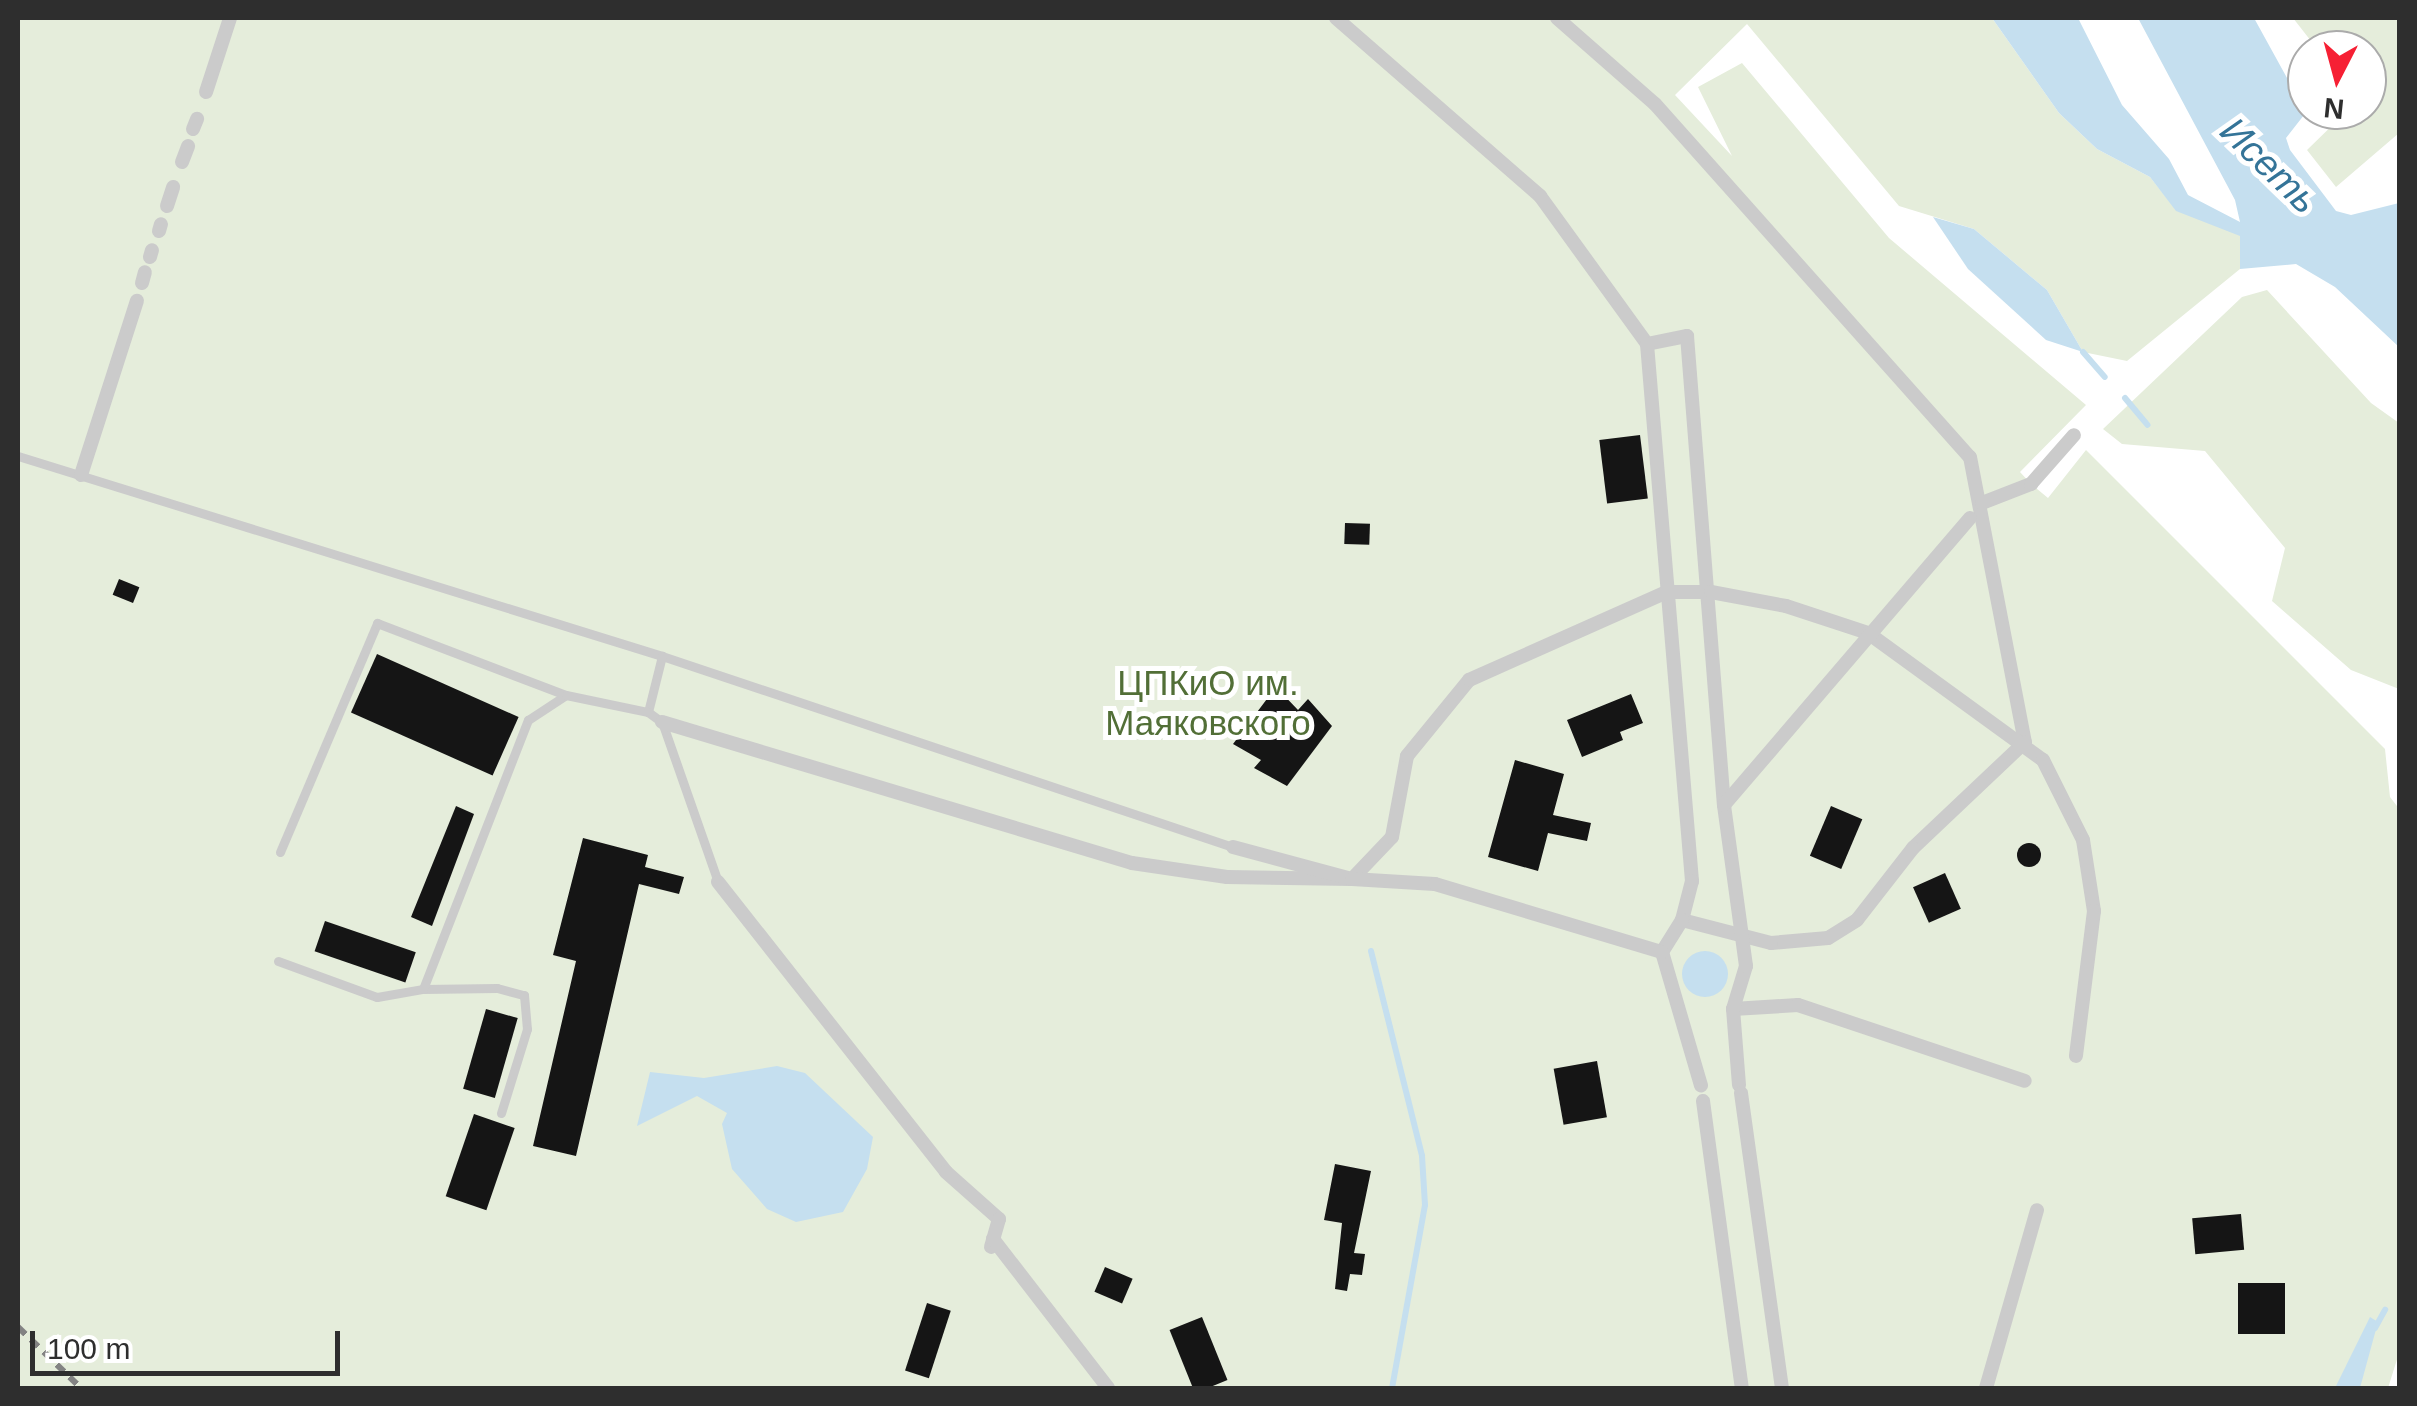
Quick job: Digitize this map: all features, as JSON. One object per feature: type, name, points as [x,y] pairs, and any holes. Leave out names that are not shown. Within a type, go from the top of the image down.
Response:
[{"type":"street","points":[[206,92],[230,18]]},
{"type":"street","points":[[1336,18],[1540,196],[1647,344],[1692,880],[1682,920],[1662,952],[1702,1093],[1742,1388]]},
{"type":"street","points":[[1557,18],[1655,104],[1970,457],[1982,503],[2025,742]]},
{"type":"street","points":[[182,162],[188,146]]},
{"type":"street","points":[[167,206],[174,188]]},
{"type":"street","points":[[81,475],[137,300]]},
{"type":"street","points":[[1647,344],[1687,336],[1711,592],[1724,805],[1738,936],[1746,966],[1733,1009],[1740,1089],[1782,1388]]},
{"type":"street","points":[[1982,503],[2031,484],[2074,435]]},
{"type":"street","points":[[1724,805],[1970,518]]},
{"type":"street","points":[[1352,879],[1392,837],[1407,756],[1469,680],[1667,592],[1711,592],[1786,606],[1868,633],[2025,742],[2043,760],[2083,840],[2094,911],[2076,1056]]},
{"type":"street","points":[[662,722],[1132,863],[1226,877],[1435,884],[1662,952]]},
{"type":"street","points":[[1682,920],[1770,942],[1828,938],[1857,920],[1913,848],[2025,742]]},
{"type":"street","points":[[1233,847],[1352,879]]},
{"type":"street","points":[[718,882],[946,1172],[999,1219],[992,1243],[1108,1388]]},
{"type":"street","points":[[1733,1009],[1798,1005],[1812,1013],[2025,1081]]},
{"type":"street","points":[[1986,1388],[2037,1210]]},
{"type":"lane","points":[[18,456],[662,656],[1233,847]]},
{"type":"lane","points":[[280,852],[377,623],[566,696],[648,712],[662,722],[718,882]]},
{"type":"lane","points":[[648,712],[662,656]]},
{"type":"lane","points":[[423,989],[528,720],[566,696]]},
{"type":"lane","points":[[278,961],[377,997],[423,989],[497,988],[524,995],[526,1029],[501,1114]]},
{"type":"green space","name":"ЦПКиО им. Маяковского","points":[[18,18],[1992,18],[2059,113],[2097,149],[2150,177],[2177,211],[2241,223],[2240,269],[2127,361],[2083,352],[2047,290],[1974,229],[1899,206],[1747,24],[1675,95],[1732,156],[1698,87],[1742,63],[1889,238],[2086,405],[2020,472],[2031,484],[2048,498],[2086,450],[2385,749],[2390,797],[2400,810],[2400,1350],[2388,1388],[18,1388]]},
{"type":"green space","points":[[2293,18],[2399,18],[2399,133],[2336,187],[2307,150],[2328,130],[2387,130],[2387,30],[2302,30]]},
{"type":"green space","points":[[2267,290],[2371,403],[2399,423],[2399,689],[2351,670],[2272,601],[2285,548],[2205,451],[2122,444],[2103,429],[2242,297]]},
{"type":"water","name":"Исеть","points":[[1992,18],[2078,18],[2122,105],[2169,159],[2188,195],[2240,222],[2235,200],[2138,18],[2254,18],[2287,78],[2287,130],[2292,130],[2286,138],[2290,150],[2336,211],[2351,215],[2399,203],[2399,347],[2335,287],[2296,264],[2240,269],[2240,236],[2176,211],[2150,177],[2097,149],[2059,113]]},
{"type":"water","points":[[1933,217],[1974,229],[2047,290],[2083,352],[2046,340],[1968,269]]},
{"type":"water","points":[[1705,951],[1721,958],[1728,974],[1721,990],[1705,997],[1689,990],[1682,974],[1689,958]]},
{"type":"water","points":[[777,1066],[805,1073],[873,1137],[867,1169],[843,1212],[796,1222],[767,1209],[732,1169],[722,1124],[727,1113],[697,1096],[637,1126],[650,1072],[704,1078]]},
{"type":"water","points":[[2370,1317],[2378,1322],[2360,1388],[2335,1388]]},
{"type":"building","points":[[1640,435],[1648,499],[1607,504],[1599,440]]},
{"type":"building","points":[[1345,523],[1370,524],[1369,545],[1344,544]]},
{"type":"building","points":[[119,579],[139,587],[133,603],[113,595]]},
{"type":"building","points":[[377,654],[519,717],[493,776],[351,712]]},
{"type":"building","points":[[1276,687],[1298,710],[1308,699],[1332,726],[1287,786],[1254,768],[1261,760],[1233,744]]},
{"type":"building","points":[[1631,694],[1643,723],[1620,732],[1623,740],[1582,757],[1567,720]]},
{"type":"building","points":[[1515,760],[1564,774],[1553,815],[1591,823],[1587,841],[1548,833],[1538,871],[1488,857]]},
{"type":"building","points":[[456,806],[474,814],[432,926],[411,917]]},
{"type":"building","points":[[1831,806],[1862,819],[1841,869],[1810,856]]},
{"type":"building","points":[[583,838],[648,855],[645,867],[684,877],[679,894],[639,884],[576,1156],[533,1146],[576,961],[553,955]]},
{"type":"building","points":[[2029,843],[2038,846],[2038,864],[2029,867],[2020,864],[2017,855],[2020,846]]},
{"type":"building","points":[[1945,873],[1961,909],[1929,923],[1913,887]]},
{"type":"building","points":[[325,921],[416,952],[405,983],[315,951]]},
{"type":"building","points":[[486,1009],[518,1018],[495,1098],[463,1089]]},
{"type":"building","points":[[1597,1061],[1607,1117],[1564,1125],[1554,1069]]},
{"type":"building","points":[[474,1114],[515,1128],[486,1210],[446,1196]]},
{"type":"building","points":[[1335,1164],[1371,1171],[1354,1253],[1365,1254],[1362,1275],[1350,1274],[1347,1291],[1335,1289],[1342,1223],[1324,1220]]},
{"type":"building","points":[[2241,1214],[2244,1250],[2195,1254],[2192,1218]]},
{"type":"building","points":[[1105,1267],[1133,1279],[1122,1304],[1094,1292]]},
{"type":"building","points":[[2238,1283],[2285,1283],[2285,1334],[2238,1334]]},
{"type":"building","points":[[927,1303],[951,1311],[929,1378],[905,1371]]},
{"type":"building","points":[[1202,1317],[1227,1380],[1208,1388],[1193,1388],[1170,1330]]},
{"type":"waterway","points":[[2083,352],[2105,377]]},
{"type":"waterway","points":[[2125,398],[2148,425]]},
{"type":"waterway","points":[[1371,951],[1422,1156],[1425,1205],[1392,1388]]},
{"type":"waterway","points":[[2375,1328],[2385,1310]]},
{"type":"railway","points":[[18,1327],[81,1388]]}]
